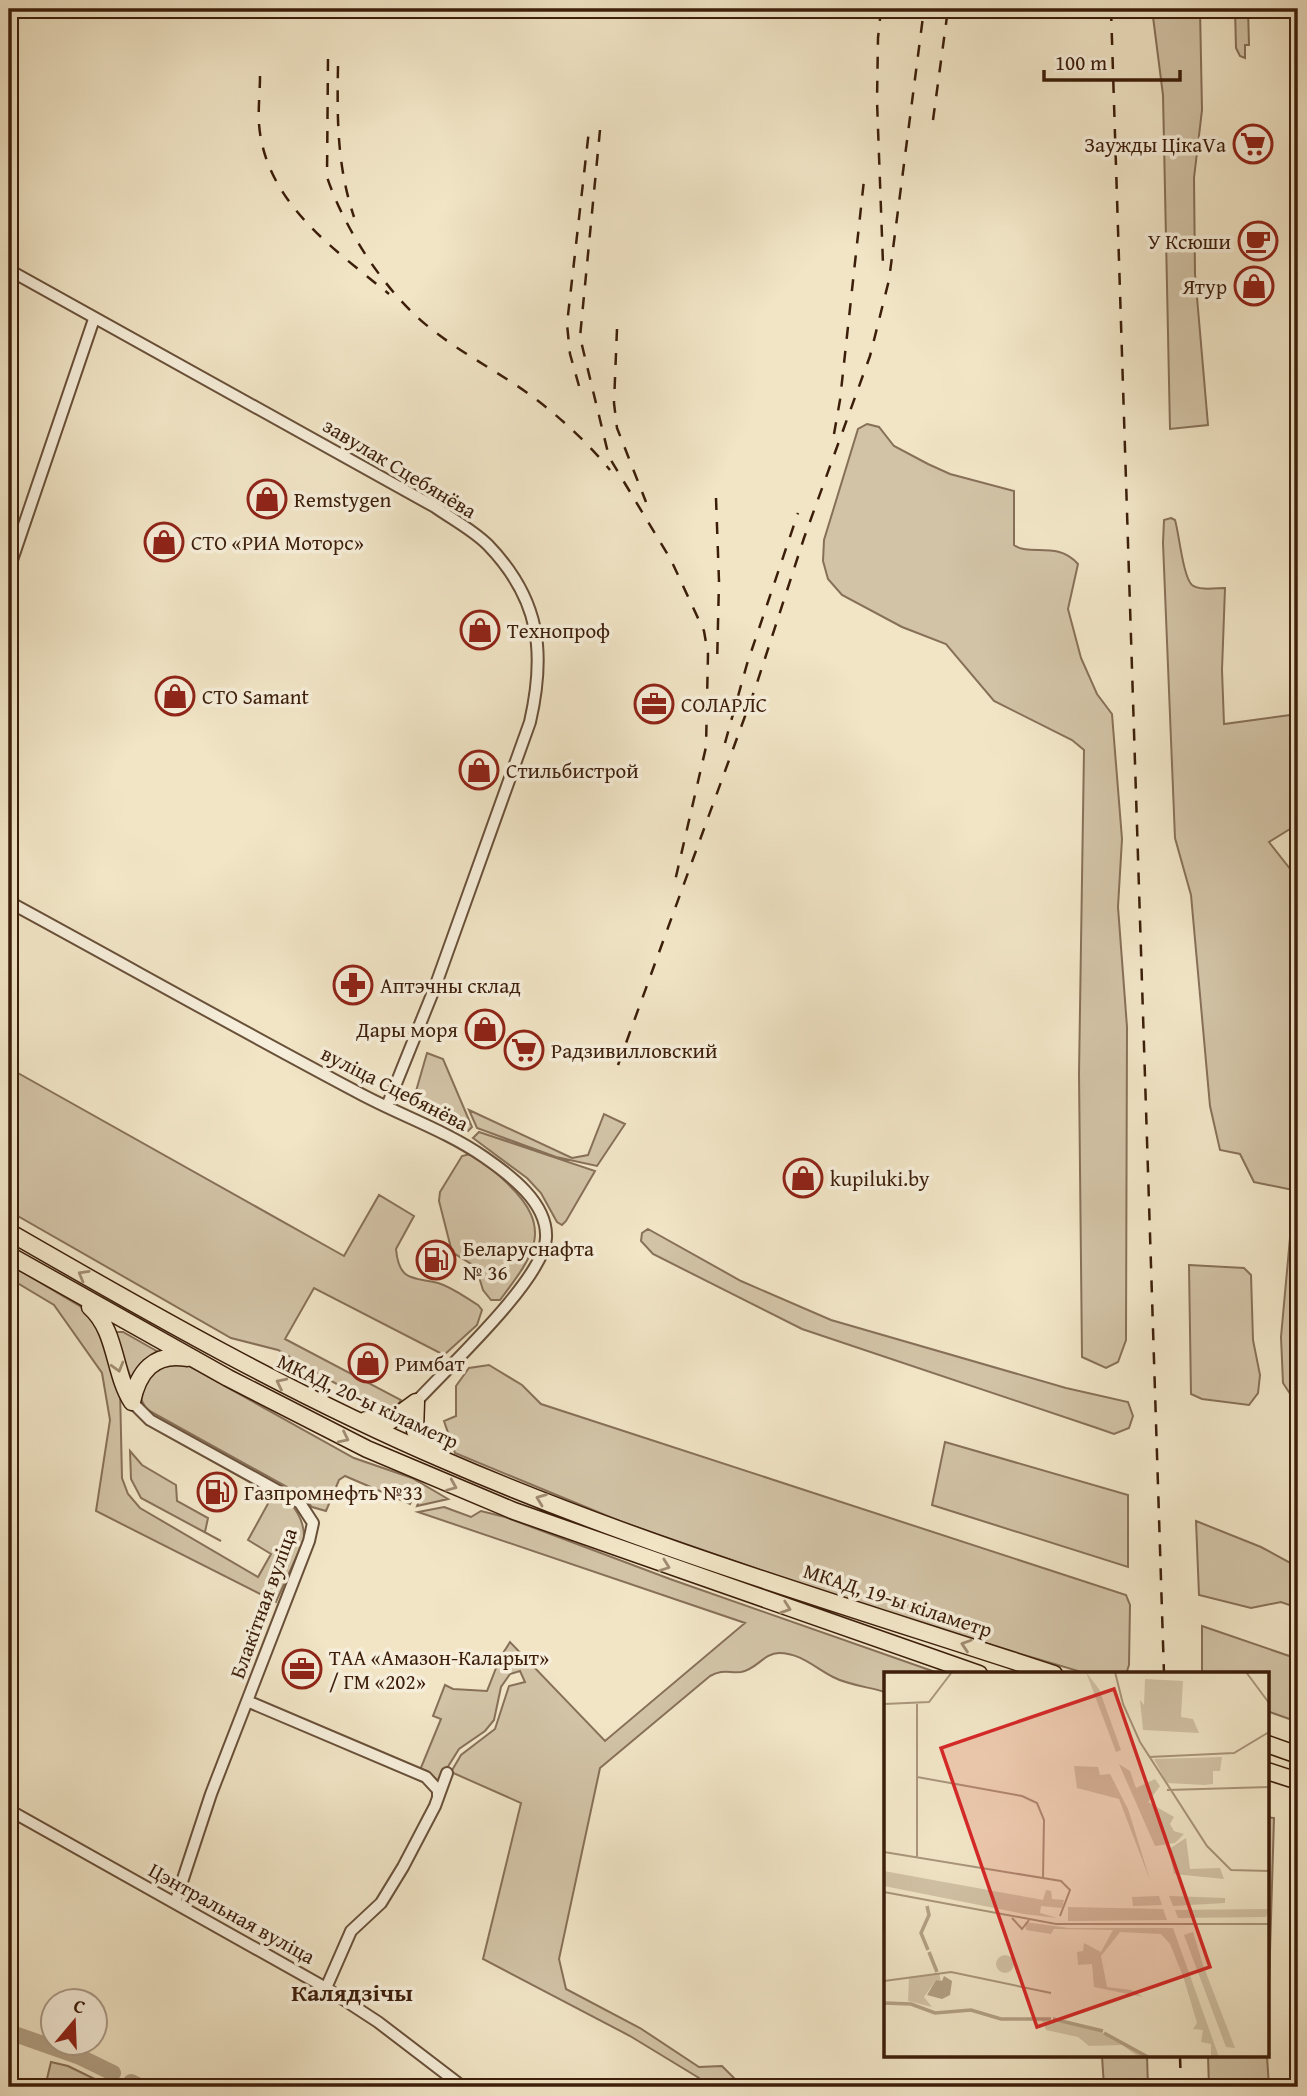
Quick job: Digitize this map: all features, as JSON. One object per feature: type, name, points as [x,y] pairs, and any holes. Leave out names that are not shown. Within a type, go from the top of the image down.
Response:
[{"type":"highway","name":"МКАД, 20-ы кіламетр","points":[[9,1232],[154,1315],[342,1414],[444,1460],[605,1524],[729,1567]]},
{"type":"highway","name":"МКАД, 20-ы кіламетр","points":[[9,1255],[292,1412],[429,1476],[526,1516],[722,1586]]},
{"type":"highway","points":[[75,1293],[104,1323],[125,1390],[132,1402]]},
{"type":"highway","points":[[132,1402],[138,1378],[149,1365],[168,1356],[197,1360]]},
{"type":"highway","points":[[342,1414],[373,1422],[390,1421],[416,1402]]},
{"type":"highway","points":[[416,1402],[415,1431],[444,1460]]},
{"type":"highway","name":"МКАД, 19-ы кіламетр","points":[[729,1567],[1048,1672]]},
{"type":"highway","name":"МКАД, 19-ы кіламетр","points":[[722,1586],[973,1672]]},
{"type":"highway","points":[[1268,1744],[1298,1755]]},
{"type":"highway","points":[[1268,1771],[1298,1781]]},
{"type":"street","name":"завулак Сцебянёва","points":[[9,270],[435,506],[486,544],[523,593],[533,621],[540,659],[540,681],[530,722],[431,999],[387,1106]]},
{"type":"street","points":[[9,569],[94,319]]},
{"type":"street","name":"вуліца Сцебянёва","points":[[9,902],[387,1106],[460,1142],[503,1171],[535,1203],[545,1223],[546,1237],[542,1254],[520,1289],[416,1402]]},
{"type":"street","name":"Блакітная вуліца","points":[[132,1402],[150,1420],[300,1503],[313,1523],[309,1541],[211,1794],[175,1903]]},
{"type":"street","points":[[247,1701],[426,1777],[438,1790],[438,1798]]},
{"type":"street","points":[[326,1988],[351,1931],[381,1903],[438,1798],[447,1773]]},
{"type":"street","name":"Цэнтральная вуліца","points":[[9,1810],[326,1988],[378,2022],[463,2087]]},
{"type":"shaded area","points":[[1152,9],[1200,9],[1202,110],[1194,178],[1195,274],[1208,425],[1170,429],[1163,95]]},
{"type":"shaded area","points":[[1235,9],[1248,9],[1249,45],[1245,45],[1245,58],[1240,56],[1236,48]]},
{"type":"shaded area","points":[[867,424],[879,427],[894,446],[928,464],[950,474],[1014,491],[1014,545],[1028,550],[1061,553],[1078,564],[1068,609],[1081,658],[1097,694],[1112,714],[1122,839],[1118,907],[1127,1027],[1126,1340],[1118,1362],[1106,1368],[1082,1357],[1079,1074],[1084,750],[1072,740],[994,701],[946,644],[902,627],[842,595],[828,579],[823,561],[824,540],[858,429]]},
{"type":"shaded area","points":[[1164,520],[1175,520],[1184,564],[1192,585],[1204,589],[1225,588],[1222,670],[1224,724],[1298,714],[1298,824],[1269,842],[1298,879],[1298,1191],[1254,1182],[1240,1154],[1220,1150],[1210,1106],[1191,895],[1175,838],[1163,543]]},
{"type":"shaded area","points":[[427,1053],[443,1059],[472,1127],[468,1131],[426,1111],[414,1098]]},
{"type":"shaded area","points":[[9,1068],[344,1256],[379,1195],[414,1216],[396,1249],[404,1273],[443,1285],[478,1305],[482,1310],[477,1325],[444,1355],[314,1288],[285,1339],[401,1400],[397,1406],[388,1407],[366,1401],[278,1350],[231,1338],[9,1211]]},
{"type":"shaded area","points":[[469,1110],[572,1158],[588,1155],[604,1114],[625,1124],[597,1166],[556,1157],[477,1128]]},
{"type":"shaded area","points":[[479,1132],[595,1171],[562,1225],[557,1222],[541,1193],[527,1178],[473,1138]]},
{"type":"shaded area","points":[[470,1154],[490,1167],[523,1200],[535,1229],[529,1256],[500,1300],[491,1300],[483,1290],[476,1267],[452,1252],[439,1201],[440,1192],[462,1156]]},
{"type":"shaded area","points":[[1298,1216],[1298,1406],[1283,1383],[1281,1337],[1291,1227]]},
{"type":"shaded area","points":[[648,1229],[741,1281],[831,1320],[1066,1388],[1128,1402],[1133,1416],[1129,1428],[1114,1434],[802,1329],[653,1254],[641,1241],[642,1233]]},
{"type":"shaded area","points":[[9,1264],[97,1319],[120,1389],[122,1478],[128,1494],[140,1508],[258,1577],[271,1554],[248,1540],[270,1500],[279,1495],[294,1508],[303,1526],[304,1540],[276,1602],[96,1511],[110,1420],[102,1373],[54,1305],[9,1278]]},
{"type":"shaded area","points":[[1189,1265],[1244,1268],[1251,1275],[1253,1340],[1260,1375],[1258,1393],[1249,1405],[1202,1399],[1191,1394]]},
{"type":"shaded area","points":[[116,1332],[123,1332],[162,1354],[139,1366],[129,1389],[113,1338]]},
{"type":"shaded area","points":[[178,1360],[354,1458],[412,1478],[448,1499],[417,1506],[423,1491],[418,1488],[410,1504],[345,1476],[339,1480],[326,1511],[312,1507],[298,1493],[146,1409],[141,1399],[148,1371]]},
{"type":"shaded area","points":[[489,1365],[522,1385],[541,1404],[1126,1595],[1130,1605],[1127,1672],[1081,1672],[881,1612],[622,1522],[455,1453],[444,1421],[456,1416],[456,1386],[469,1368]]},
{"type":"shaded area","points":[[945,1442],[1128,1495],[1128,1567],[932,1505]]},
{"type":"shaded area","points":[[130,1451],[142,1465],[176,1485],[177,1501],[208,1518],[205,1532],[221,1541],[141,1498],[131,1479]]},
{"type":"shaded area","points":[[444,1507],[471,1517],[481,1511],[505,1517],[670,1579],[935,1672],[884,1672],[884,1692],[839,1680],[794,1655],[774,1654],[746,1671],[722,1672],[710,1676],[600,1768],[559,1959],[566,1989],[640,2028],[699,2067],[722,2066],[743,2087],[709,2087],[699,2078],[630,2036],[483,1959],[521,1803],[451,1772],[461,1755],[495,1729],[509,1686],[525,1682],[520,1671],[510,1674],[501,1687],[494,1720],[485,1731],[459,1749],[439,1781],[420,1770],[441,1719],[433,1716],[445,1685],[453,1689],[487,1691],[500,1658],[510,1642],[605,1741],[745,1623],[418,1512]]},
{"type":"shaded area","points":[[1196,1521],[1261,1547],[1298,1567],[1298,1608],[1281,1602],[1251,1608],[1199,1595]]},
{"type":"shaded area","points":[[1202,1626],[1298,1659],[1298,1722],[1268,1711],[1268,1672],[1202,1672]]},
{"type":"shaded area","points":[[1268,1817],[1274,1818],[1268,2019]]},
{"type":"shaded area","points":[[1102,2058],[1147,2058],[1148,2087],[1104,2087]]},
{"type":"shaded area","points":[[1208,2058],[1267,2058],[1269,2087],[1209,2087]]},
{"type":"shaded area","points":[[51,2062],[68,2066],[111,2087],[45,2087]]},
{"type":"waterway","points":[[9,2032],[80,2057],[113,2073]]},
{"type":"waterway","points":[[131,2082],[141,2087]]},
{"type":"railway","points":[[881,9],[877,101],[883,264]]},
{"type":"railway","points":[[618,1065],[756,686],[804,538],[870,356],[889,280],[924,9]]},
{"type":"railway","points":[[933,120],[948,9]]},
{"type":"railway","points":[[1111,9],[1164,1672]]},
{"type":"railway","points":[[328,59],[327,177],[342,214],[375,269],[401,301],[429,327],[543,405],[564,422],[610,470]]},
{"type":"railway","points":[[338,66],[341,161],[354,217]]},
{"type":"railway","points":[[260,76],[259,124],[264,152],[274,177],[288,200],[325,241],[389,294]]},
{"type":"railway","points":[[579,386],[570,354],[567,324],[589,130]]},
{"type":"railway","points":[[600,130],[580,337],[609,457],[671,560],[704,631],[708,654],[706,747],[675,881]]},
{"type":"railway","points":[[834,434],[864,180]]},
{"type":"railway","points":[[617,329],[614,403],[617,428],[646,502]]},
{"type":"railway","points":[[716,498],[719,581],[717,666]]},
{"type":"railway","points":[[725,743],[747,664],[798,513]]},
{"type":"railway","points":[[1180,2058],[1181,2087]]},
{"type":"place","name":"Заужды ЦікаVа","points":[[1253,144]]},
{"type":"place","name":"У Ксюши","points":[[1258,241]]},
{"type":"place","name":"Ятур","points":[[1254,286]]},
{"type":"place","name":"Remstygen","points":[[267,499]]},
{"type":"place","name":"СТО «РИА Моторс»","points":[[164,542]]},
{"type":"place","name":"Технопроф","points":[[480,630]]},
{"type":"place","name":"СТО Samant","points":[[175,696]]},
{"type":"place","name":"СОЛАРЛС","points":[[654,704]]},
{"type":"place","name":"Стильбистрой","points":[[479,770]]},
{"type":"place","name":"Аптэчны склад","points":[[353,985]]},
{"type":"place","name":"Дары моря","points":[[485,1029]]},
{"type":"place","name":"Радзивилловский","points":[[524,1050]]},
{"type":"place","name":"kupiluki.by","points":[[803,1178]]},
{"type":"place","name":"Беларуснафта № 36","points":[[436,1260]]},
{"type":"place","name":"Римбат","points":[[368,1363]]},
{"type":"place","name":"Газпромнефть №33","points":[[217,1492]]},
{"type":"place","name":"ТАА «Амазон-Каларыт» / ГМ «202»","points":[[302,1669]]},
{"type":"district","name":"Калядзічы","points":[[352,1992]]}]
